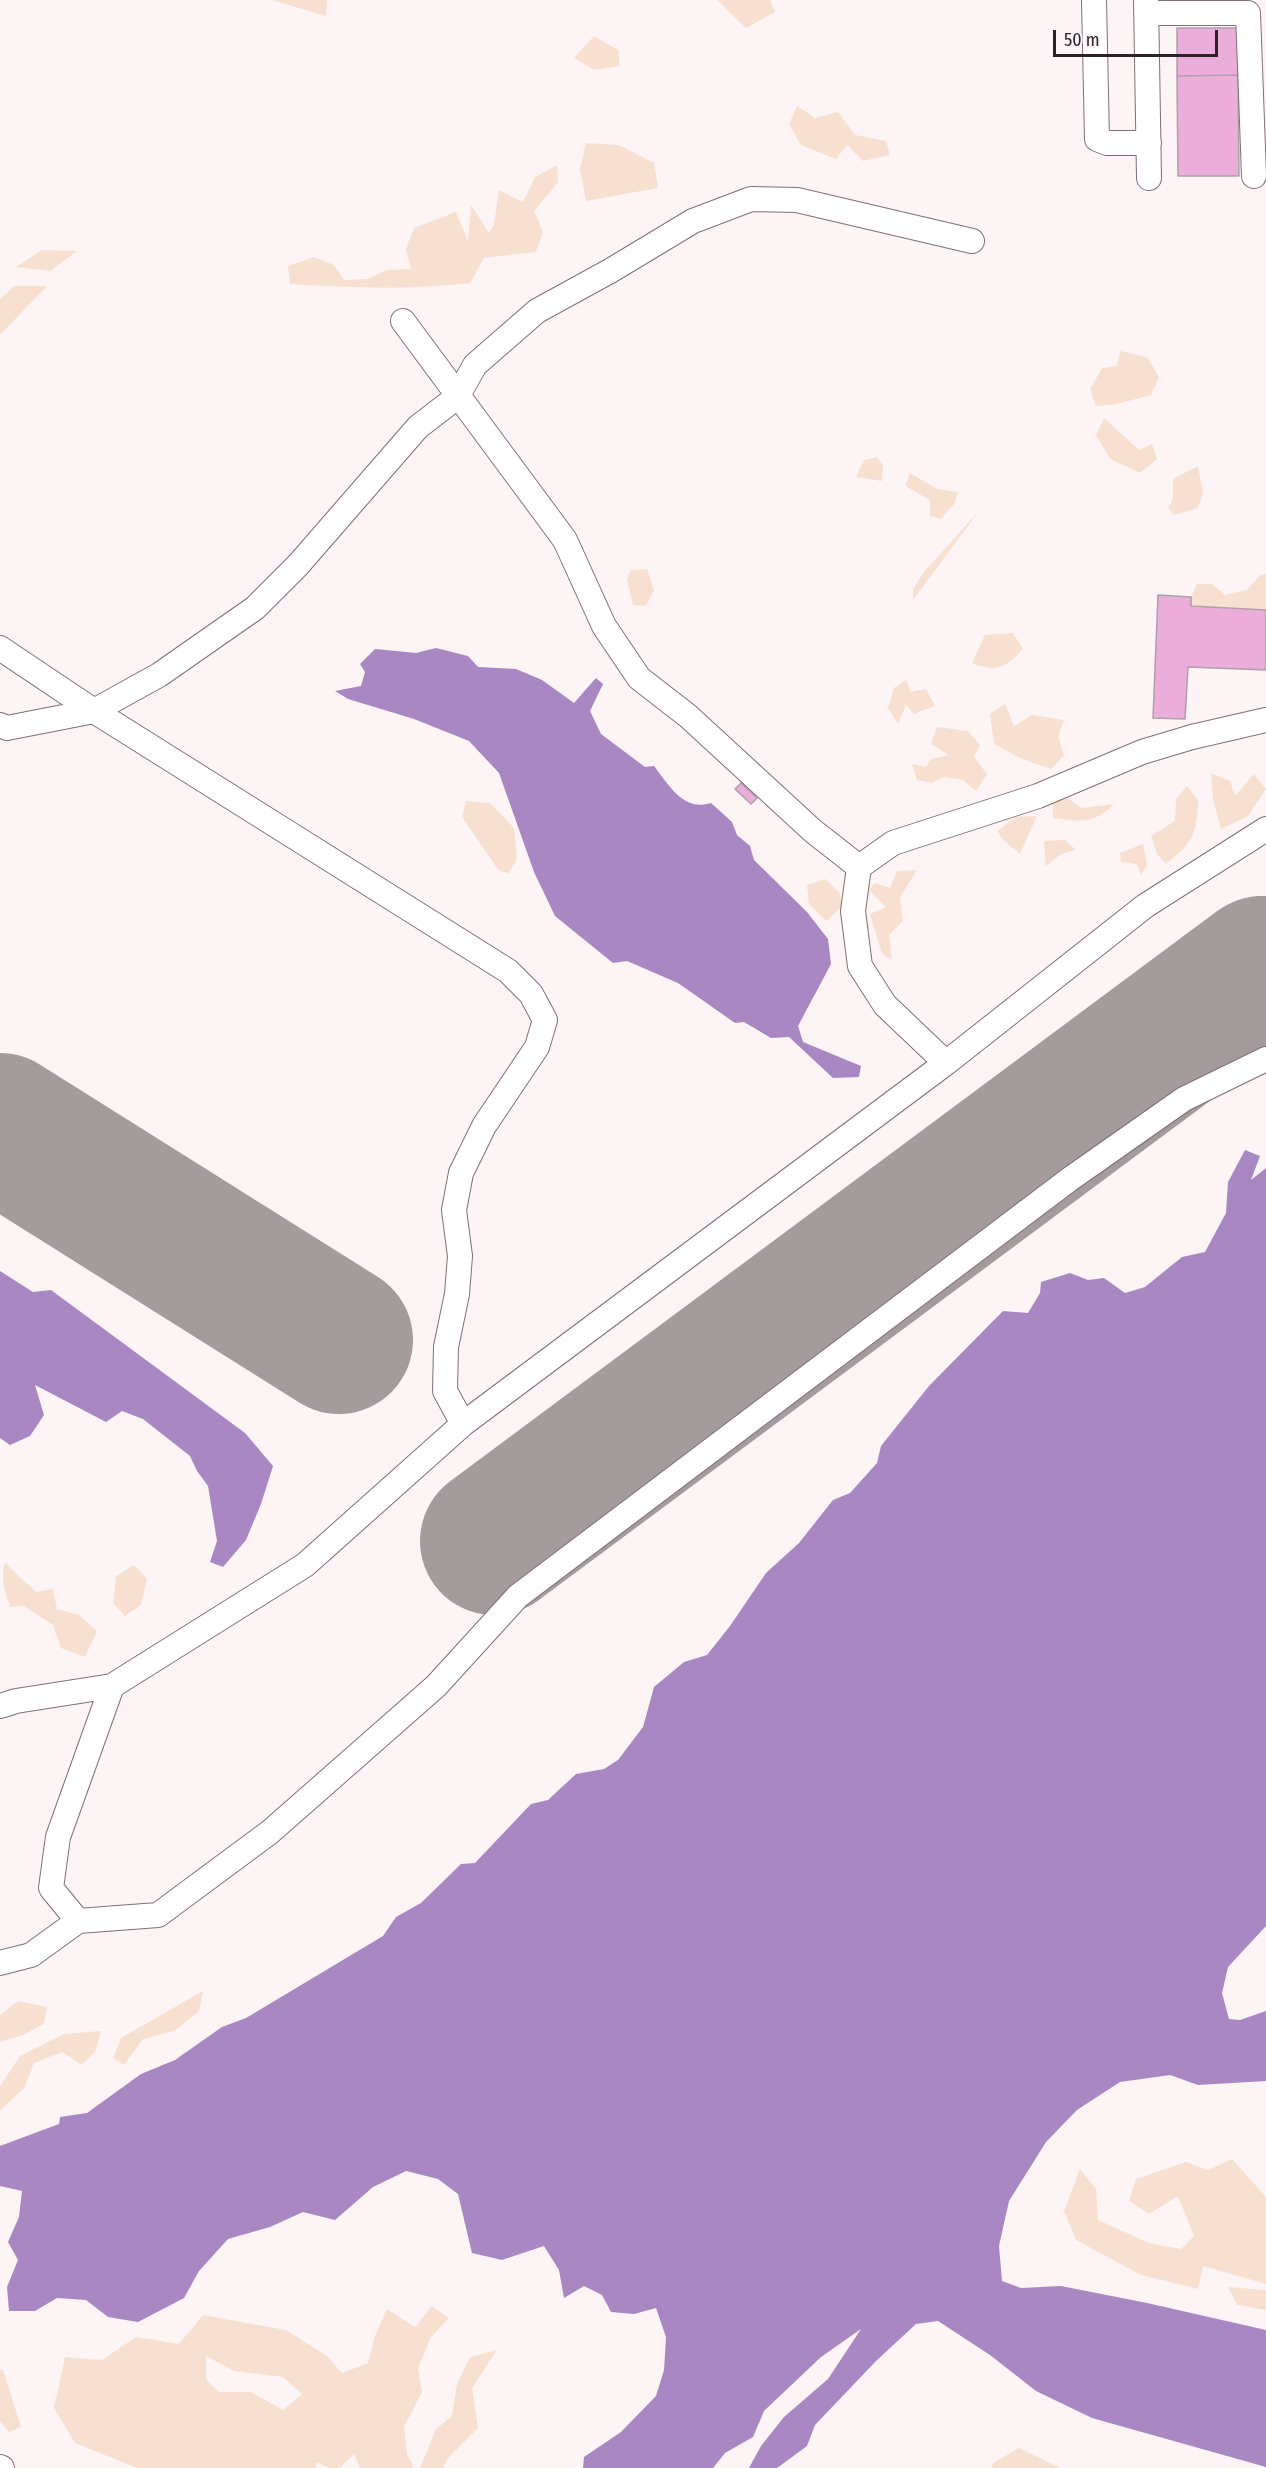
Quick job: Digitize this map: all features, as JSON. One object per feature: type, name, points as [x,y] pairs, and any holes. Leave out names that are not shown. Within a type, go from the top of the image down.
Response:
[{"type":"lane","points":[[1094,0],[1097,139],[1107,143],[1149,143]]},
{"type":"lane","points":[[1149,178],[1146,7],[1248,13],[1254,176]]},
{"type":"lane","points":[[0,724],[7,728],[94,711],[159,675],[255,608],[298,565],[418,427],[457,397],[475,365],[537,311],[610,272],[693,221],[751,199],[797,200],[972,241]]},
{"type":"lane","points":[[403,321],[565,540],[604,626],[639,678],[688,716],[813,831],[859,867]]},
{"type":"lane","points":[[0,648],[94,711],[507,971],[531,994],[545,1020],[537,1047],[484,1126],[461,1173],[454,1210],[460,1256],[457,1294],[446,1347],[446,1391],[463,1424]]},
{"type":"lane","points":[[946,1063],[885,1005],[860,966],[853,911],[859,867],[893,843],[1038,796],[1142,752],[1192,737],[1266,720]]},
{"type":"lane","points":[[0,1706],[16,1701],[112,1686],[305,1565],[463,1424],[946,1063],[1145,906],[1266,829]]},
{"type":"lane","points":[[0,1963],[31,1955],[78,1922],[158,1915],[270,1832],[427,1693],[518,1596],[1070,1179],[1184,1099],[1266,1059]]},
{"type":"lane","points":[[78,1922],[51,1888],[58,1837],[112,1686]]},
{"type":"shaded area","points":[[272,0],[327,0],[326,16]]},
{"type":"shaded area","points":[[717,0],[770,0],[775,12],[746,28]]},
{"type":"shaded area","points":[[594,36],[618,50],[620,66],[594,70],[574,58]]},
{"type":"shaded area","points":[[797,106],[815,118],[838,112],[855,135],[886,141],[890,155],[863,161],[847,145],[836,159],[801,145],[789,124]]},
{"type":"shaded area","points":[[586,143],[619,145],[654,163],[658,188],[586,201],[580,169]]},
{"type":"shaded area","points":[[557,165],[558,182],[534,211],[543,232],[536,252],[484,258],[470,283],[380,288],[290,284],[288,266],[314,257],[334,265],[344,280],[367,279],[387,270],[411,269],[406,249],[414,228],[456,212],[468,241],[471,205],[489,233],[494,224],[499,190],[523,202],[535,177]]},
{"type":"shaded area","points":[[42,250],[77,251],[50,271],[16,267]]},
{"type":"shaded area","points":[[14,286],[47,286],[0,335],[0,299]]},
{"type":"shaded area","points":[[1120,351],[1147,357],[1159,377],[1151,395],[1117,404],[1096,406],[1090,389],[1102,368],[1117,366]]},
{"type":"shaded area","points":[[1104,418],[1139,450],[1152,444],[1157,459],[1140,473],[1110,459],[1096,435]]},
{"type":"shaded area","points":[[877,457],[883,466],[882,481],[856,477],[864,460]]},
{"type":"shaded area","points":[[1198,466],[1203,493],[1198,508],[1174,515],[1168,508],[1173,499],[1173,479]]},
{"type":"shaded area","points":[[910,473],[937,489],[958,492],[954,504],[941,519],[930,516],[930,500],[905,486]]},
{"type":"shaded area","points":[[979,511],[913,600],[913,589],[923,573]]},
{"type":"shaded area","points":[[647,569],[654,590],[646,606],[633,605],[627,579],[631,570]]},
{"type":"shaded area","points":[[1266,574],[1266,610],[1191,606],[1191,597],[1197,584],[1212,584],[1225,595],[1247,590],[1260,575]]},
{"type":"shaded area","points":[[1013,633],[1023,649],[1011,661],[995,668],[972,663],[985,635]]},
{"type":"shaded area","points":[[436,648],[468,656],[478,667],[516,669],[542,680],[574,703],[596,678],[603,684],[590,711],[601,734],[645,767],[654,766],[671,788],[685,800],[692,804],[711,803],[732,822],[737,835],[750,846],[754,860],[807,912],[828,939],[831,964],[798,1026],[803,1042],[861,1066],[859,1077],[833,1078],[789,1037],[771,1038],[744,1022],[735,1023],[678,983],[627,961],[613,963],[555,916],[534,872],[499,773],[469,741],[414,719],[348,699],[335,691],[361,686],[365,672],[360,664],[375,649],[416,653]]},
{"type":"shaded area","points":[[906,680],[911,692],[926,689],[935,706],[914,714],[906,705],[898,724],[888,708],[894,688]]},
{"type":"shaded area","points":[[1005,704],[1014,726],[1032,715],[1064,720],[1058,736],[1064,755],[1051,769],[1020,758],[994,744],[990,714]]},
{"type":"shaded area","points":[[937,727],[968,731],[980,745],[974,757],[987,774],[976,791],[963,780],[944,777],[932,783],[917,780],[912,764],[926,767],[931,759],[949,755],[931,744]]},
{"type":"shaded area","points":[[1211,773],[1230,781],[1235,796],[1254,774],[1266,789],[1248,816],[1221,829],[1213,799]]},
{"type":"shaded area","points":[[1187,786],[1198,800],[1195,830],[1188,843],[1166,864],[1157,854],[1151,836],[1175,821],[1176,799]]},
{"type":"shaded area","points":[[1067,798],[1082,808],[1114,804],[1100,815],[1086,820],[1053,818],[1053,803]]},
{"type":"shaded area","points":[[466,801],[490,803],[514,828],[517,859],[509,873],[499,871],[462,817]]},
{"type":"shaded area","points":[[1037,816],[1020,854],[1004,841],[997,831],[1016,817]]},
{"type":"shaded area","points":[[1065,840],[1076,850],[1061,854],[1046,866],[1044,841]]},
{"type":"shaded area","points":[[1143,844],[1147,865],[1141,875],[1137,864],[1121,862],[1120,853]]},
{"type":"shaded area","points":[[917,870],[900,897],[903,921],[889,935],[892,960],[882,954],[870,914],[886,907],[869,890],[875,883],[890,888],[897,871]]},
{"type":"shaded area","points":[[825,879],[840,893],[842,907],[826,921],[809,904],[807,885]]},
{"type":"shaded area","points":[[1245,1150],[1260,1156],[1251,1180],[1266,1168],[1266,1926],[1228,1967],[1222,1993],[1229,2019],[1240,2020],[1266,2011],[1266,2081],[1198,2085],[1170,2075],[1120,2082],[1077,2110],[1046,2142],[1009,2201],[999,2246],[1002,2281],[1021,2288],[1061,2286],[1266,2330],[1266,2467],[1092,2418],[1036,2391],[990,2355],[938,2321],[916,2324],[876,2361],[815,2425],[807,2446],[777,2468],[749,2468],[761,2446],[784,2417],[828,2379],[861,2329],[821,2357],[764,2411],[753,2437],[725,2453],[713,2468],[583,2468],[584,2457],[621,2432],[656,2396],[664,2370],[666,2337],[656,2308],[634,2314],[611,2312],[602,2295],[584,2286],[564,2298],[559,2270],[544,2246],[502,2260],[472,2253],[458,2194],[438,2179],[406,2171],[373,2187],[335,2220],[303,2212],[270,2227],[228,2239],[199,2271],[184,2298],[138,2322],[108,2317],[86,2300],[57,2298],[35,2311],[9,2311],[7,2287],[18,2260],[8,2242],[19,2217],[22,2191],[0,2186],[0,2146],[59,2124],[60,2117],[87,2113],[141,2074],[175,2060],[222,2027],[246,2018],[383,1936],[396,1917],[421,1903],[461,1864],[475,1863],[531,1804],[548,1800],[576,1774],[604,1769],[618,1760],[643,1727],[654,1687],[684,1662],[707,1655],[766,1573],[799,1543],[833,1500],[850,1493],[877,1463],[881,1446],[929,1386],[1003,1311],[1028,1313],[1040,1293],[1041,1282],[1070,1273],[1088,1280],[1104,1278],[1125,1293],[1145,1287],[1182,1257],[1205,1252],[1226,1213],[1228,1182]]},
{"type":"shaded area","points":[[0,1271],[33,1292],[51,1290],[245,1433],[273,1466],[246,1540],[223,1567],[210,1562],[217,1541],[208,1486],[190,1456],[143,1419],[122,1411],[106,1422],[35,1385],[44,1415],[30,1436],[10,1445],[0,1438]]},
{"type":"shaded area","points":[[5,1563],[36,1592],[53,1589],[57,1609],[79,1615],[97,1631],[85,1657],[61,1648],[53,1625],[24,1606],[10,1607],[3,1579]]},
{"type":"shaded area","points":[[134,1565],[147,1579],[141,1605],[125,1616],[113,1603],[116,1576]]},
{"type":"shaded area","points":[[203,1991],[199,2011],[174,2031],[143,2039],[124,2065],[113,2058],[121,2038]]},
{"type":"shaded area","points":[[18,2001],[47,2007],[44,2024],[23,2035],[0,2042],[0,2015]]},
{"type":"shaded area","points":[[101,2031],[95,2052],[82,2065],[62,2052],[34,2063],[24,2088],[0,2111],[0,2086],[20,2056],[64,2034]]},
{"type":"shaded area","points":[[1232,2159],[1266,2197],[1266,2284],[1203,2266],[1198,2289],[1141,2275],[1076,2240],[1064,2211],[1080,2169],[1096,2189],[1098,2220],[1149,2243],[1181,2249],[1194,2236],[1178,2196],[1149,2214],[1129,2201],[1136,2179],[1186,2162],[1208,2170]]},
{"type":"shaded area","points":[[1228,2287],[1266,2290],[1266,2310],[1237,2305]]},
{"type":"shaded area","points":[[432,2306],[449,2318],[431,2337],[418,2368],[422,2392],[404,2427],[407,2454],[414,2468],[360,2468],[354,2454],[340,2468],[329,2468],[317,2462],[316,2468],[137,2468],[75,2443],[54,2408],[65,2357],[102,2360],[136,2337],[179,2344],[203,2315],[286,2330],[327,2356],[342,2373],[368,2363],[375,2336],[387,2309],[415,2327]],"holes":[[[206,2356],[234,2371],[283,2377],[302,2394],[283,2410],[251,2392],[219,2392],[206,2379]]]},
{"type":"shaded area","points":[[497,2350],[472,2388],[478,2428],[448,2458],[443,2468],[420,2468],[436,2429],[452,2416],[457,2384],[470,2357]]},
{"type":"shaded area","points":[[0,2370],[3,2370],[21,2427],[9,2432],[0,2421]]},
{"type":"shaded area","points":[[1019,2448],[1060,2468],[992,2468],[993,2463]]},
{"type":"building","points":[[1177,28],[1238,28],[1238,75],[1177,76]]},
{"type":"building","points":[[1238,75],[1239,176],[1178,176],[1177,76]]},
{"type":"building","points":[[1158,595],[1191,597],[1191,606],[1266,610],[1266,670],[1188,667],[1185,719],[1153,718]]},
{"type":"building","points":[[741,783],[757,798],[751,804],[735,789]]},
{"type":"taxiway","points":[[1262,970],[1266,967]]},
{"type":"runway","points":[[494,1541],[1262,970]]},
{"type":"runway","points":[[0,1127],[339,1340]]}]
